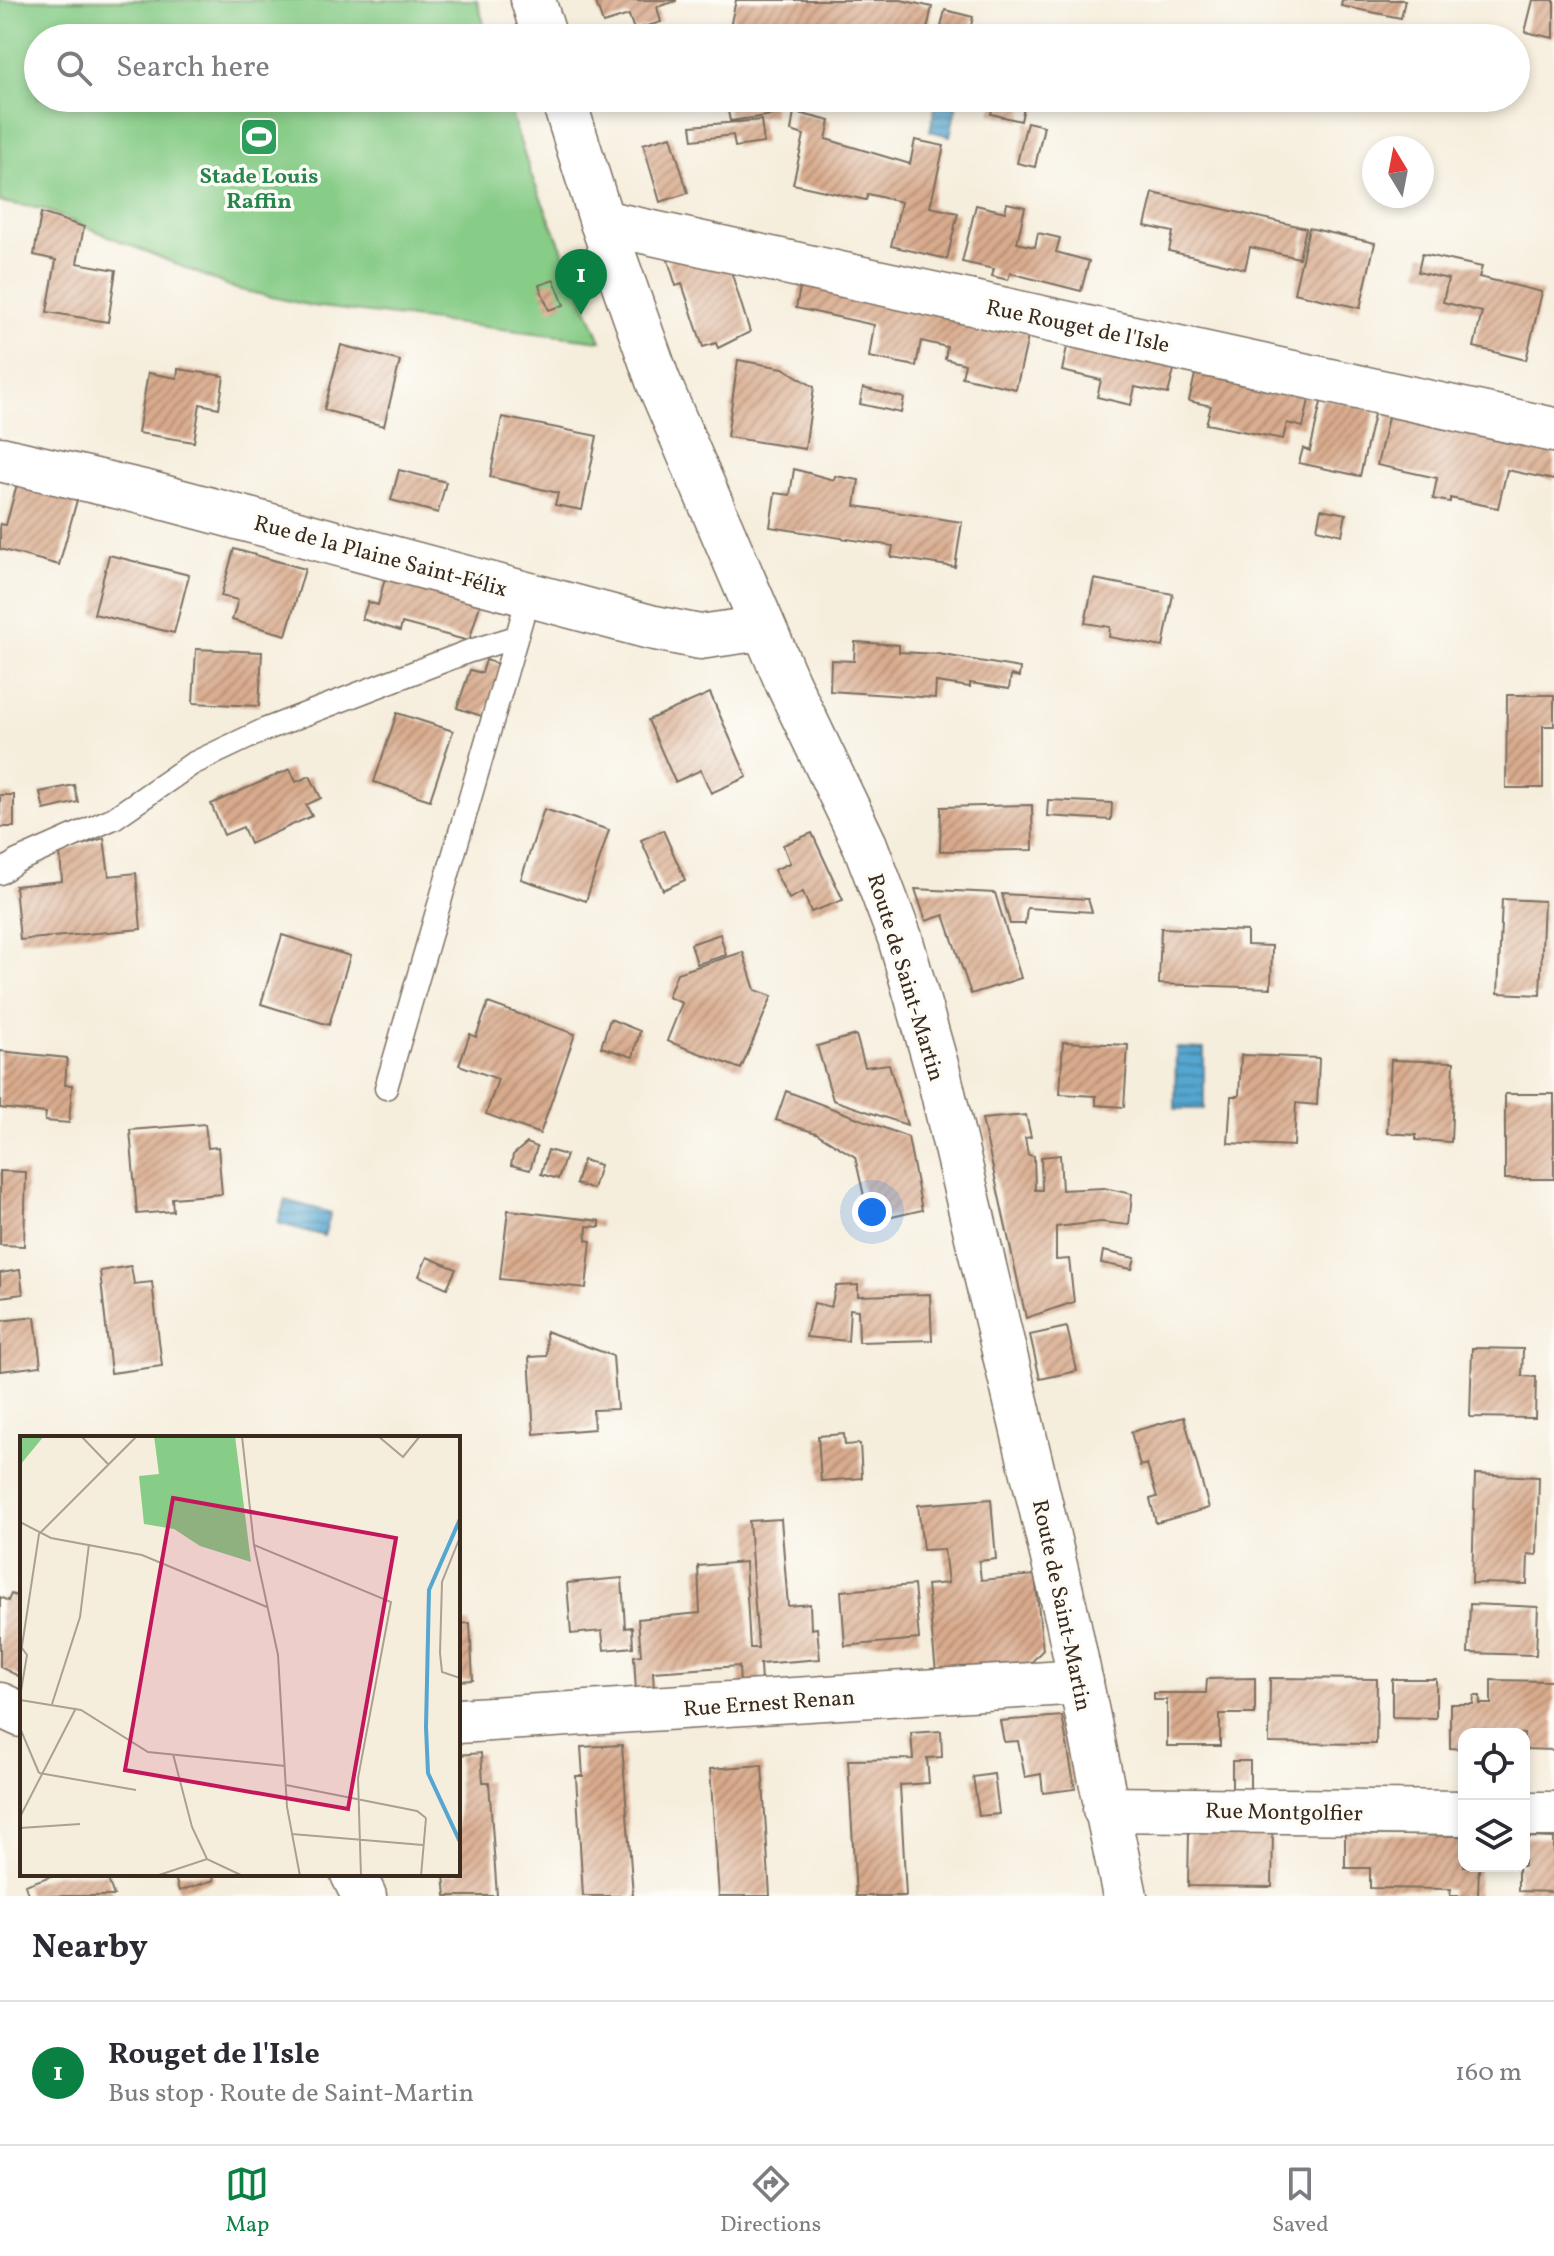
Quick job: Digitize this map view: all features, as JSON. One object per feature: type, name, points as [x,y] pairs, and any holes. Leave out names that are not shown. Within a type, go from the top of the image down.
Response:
[{"type":"street","points":[[533,0],[541,24]]},
{"type":"street","name":"Route de Saint-Martin","points":[[567,112],[658,381],[763,628],[865,845],[900,938],[938,1072],[1081,1682],[1125,1896]]},
{"type":"street","name":"Rue Rouget de l'Isle","points":[[602,222],[1554,430]]},
{"type":"street","name":"Rue de la Plaine Saint-Félix","points":[[0,459],[650,627],[700,637],[763,628]]},
{"type":"street","name":"Rue Ernest Renan","points":[[460,1721],[1081,1682]]},
{"type":"street","points":[[0,1705],[20,1714]]},
{"type":"street","name":"Rue Montgolfier","points":[[1105,1809],[1458,1813]]},
{"type":"street","points":[[1530,1814],[1554,1814]]},
{"type":"street","points":[[354,1876],[364,1896]]},
{"type":"lane","points":[[386,1088],[529,594]]},
{"type":"lane","points":[[0,873],[17,861],[114,818],[192,764],[264,730],[467,652],[516,637]]},
{"type":"green space","name":"Stade Louis Raffin","points":[[0,0],[477,0],[484,24],[24,24],[24,112],[511,112],[531,175],[601,341],[312,306],[236,289],[43,209],[0,202]]},
{"type":"water","points":[[934,112],[955,112],[950,136],[930,131]]},
{"type":"water","points":[[1176,1048],[1204,1049],[1204,1109],[1175,1109]]},
{"type":"water","points":[[285,1200],[331,1213],[324,1236],[278,1223]]},
{"type":"building","points":[[595,0],[676,0],[657,7],[661,22],[632,24],[629,15],[603,23]]},
{"type":"building","points":[[736,0],[901,0],[932,7],[928,24],[731,24]]},
{"type":"building","points":[[1342,0],[1405,0],[1401,18],[1341,6]]},
{"type":"building","points":[[1533,0],[1554,0],[1554,38],[1530,33],[1530,24],[1527,24]]},
{"type":"building","points":[[945,10],[973,17],[971,24],[942,24]]},
{"type":"building","points":[[728,112],[774,112],[774,115],[730,121]]},
{"type":"building","points":[[794,112],[830,121],[826,139],[910,164],[915,140],[944,146],[930,207],[958,213],[947,259],[891,246],[901,202],[868,194],[866,200],[793,184],[804,135],[791,131]]},
{"type":"building","points":[[992,112],[1023,112],[1021,121]]},
{"type":"building","points":[[761,120],[764,143],[735,147],[733,135],[693,140],[691,126]]},
{"type":"building","points":[[1027,122],[1044,126],[1035,167],[1017,163]]},
{"type":"building","points":[[671,136],[688,193],[660,202],[643,144]]},
{"type":"building","points":[[1153,193],[1306,228],[1299,258],[1250,247],[1245,269],[1169,251],[1173,232],[1145,226]]},
{"type":"building","points":[[1007,203],[1025,207],[1017,243],[1035,247],[1038,233],[1060,238],[1056,252],[1089,261],[1081,291],[1010,273],[1008,280],[992,276],[994,269],[962,262],[976,205],[1005,212]]},
{"type":"building","points":[[41,213],[84,227],[77,263],[116,270],[108,322],[47,312],[56,260],[34,255]]},
{"type":"building","points":[[1309,228],[1375,243],[1360,308],[1294,293]]},
{"type":"building","points":[[1422,254],[1482,267],[1479,277],[1542,292],[1526,360],[1474,347],[1482,312],[1443,302],[1448,279],[1418,272]]},
{"type":"building","points":[[678,257],[730,268],[750,332],[718,348],[716,343],[703,347],[682,284],[676,286],[668,260]]},
{"type":"building","points":[[554,280],[564,305],[549,310],[539,285]]},
{"type":"building","points":[[801,283],[1029,333],[1016,389],[962,377],[965,364],[945,359],[947,347],[921,341],[916,366],[869,357],[874,325],[796,308]]},
{"type":"building","points":[[1068,342],[1175,366],[1168,394],[1135,387],[1131,405],[1097,397],[1101,380],[1062,371]]},
{"type":"building","points":[[341,345],[400,361],[384,426],[324,410]]},
{"type":"building","points":[[738,360],[783,368],[814,387],[805,449],[727,437]]},
{"type":"building","points":[[178,369],[224,376],[219,408],[200,404],[194,442],[138,433],[148,373],[177,378]]},
{"type":"building","points":[[1196,370],[1310,395],[1303,427],[1287,423],[1283,439],[1206,424],[1211,406],[1189,401]]},
{"type":"building","points":[[863,388],[904,398],[901,413],[860,404]]},
{"type":"building","points":[[1322,398],[1375,410],[1360,476],[1299,463],[1303,448],[1310,451]]},
{"type":"building","points":[[1389,413],[1554,451],[1554,480],[1507,470],[1498,508],[1450,498],[1450,502],[1433,499],[1437,478],[1377,465]]},
{"type":"building","points":[[502,417],[597,436],[582,510],[555,505],[558,493],[490,477]]},
{"type":"building","points":[[794,469],[834,480],[835,476],[859,480],[855,506],[962,522],[955,567],[891,557],[893,546],[770,527],[775,493],[790,495]]},
{"type":"building","points":[[399,470],[446,482],[438,513],[391,500]]},
{"type":"building","points":[[17,484],[77,500],[59,565],[0,549],[0,524],[6,525]]},
{"type":"building","points":[[1321,509],[1346,514],[1342,535],[1317,529]]},
{"type":"building","points":[[234,549],[305,569],[286,635],[232,620],[238,600],[221,596]]},
{"type":"building","points":[[109,555],[189,575],[174,633],[94,614]]},
{"type":"building","points":[[387,570],[482,598],[469,641],[402,623],[400,631],[362,619],[368,602],[378,605]]},
{"type":"building","points":[[1094,579],[1173,594],[1163,647],[1109,637],[1110,627],[1085,623]]},
{"type":"building","points":[[855,642],[899,645],[899,652],[938,654],[1020,668],[1019,677],[1011,675],[1009,689],[936,682],[935,698],[830,691],[831,660],[854,661]]},
{"type":"building","points":[[196,649],[262,652],[259,706],[193,703]]},
{"type":"building","points":[[486,660],[501,665],[485,717],[457,708],[470,670],[482,673]]},
{"type":"building","points":[[710,693],[747,777],[711,793],[701,770],[675,782],[648,720]]},
{"type":"building","points":[[1507,695],[1554,695],[1554,726],[1543,726],[1543,788],[1506,788]]},
{"type":"building","points":[[397,713],[453,731],[430,800],[374,782]]},
{"type":"building","points":[[290,769],[296,782],[310,776],[321,798],[306,805],[312,816],[250,844],[243,827],[224,835],[211,804]]},
{"type":"building","points":[[74,785],[78,802],[44,810],[40,792]]},
{"type":"building","points":[[0,795],[14,795],[14,827],[0,827]]},
{"type":"building","points":[[1048,800],[1112,803],[1111,820],[1047,816]]},
{"type":"building","points":[[1032,805],[1033,850],[940,851],[941,807]]},
{"type":"building","points":[[544,809],[609,830],[586,901],[521,879]]},
{"type":"building","points":[[663,830],[685,880],[663,890],[641,840]]},
{"type":"building","points":[[812,833],[843,900],[811,912],[803,892],[789,899],[774,870],[790,863],[783,845]]},
{"type":"building","points":[[104,838],[109,876],[136,873],[141,929],[20,940],[15,886],[62,881],[60,852]]},
{"type":"building","points":[[915,889],[995,893],[1021,978],[971,994],[944,915],[926,921]]},
{"type":"building","points":[[1002,894],[1088,899],[1092,912],[1027,908],[1025,924],[1010,924]]},
{"type":"building","points":[[1502,899],[1544,901],[1540,995],[1498,993]]},
{"type":"building","points":[[1161,928],[1247,931],[1247,945],[1272,946],[1271,988],[1159,984]]},
{"type":"building","points":[[720,934],[726,955],[697,964],[691,944]]},
{"type":"building","points":[[282,935],[350,956],[329,1025],[261,1004]]},
{"type":"building","points":[[743,952],[755,990],[772,996],[741,1069],[667,1041],[682,1003],[668,997],[677,973]]},
{"type":"building","points":[[488,1003],[575,1034],[540,1134],[486,1114],[498,1079],[459,1065],[470,1034],[476,1037]]},
{"type":"building","points":[[610,1019],[640,1031],[633,1057],[601,1047]]},
{"type":"building","points":[[856,1035],[865,1067],[889,1064],[907,1125],[833,1100],[817,1046]]},
{"type":"building","points":[[1063,1042],[1128,1045],[1124,1107],[1096,1105],[1096,1096],[1060,1094]]},
{"type":"building","points":[[0,1051],[67,1058],[65,1085],[72,1085],[69,1123],[45,1121],[46,1113],[0,1108]]},
{"type":"building","points":[[1241,1055],[1319,1058],[1317,1105],[1296,1103],[1294,1146],[1228,1143],[1231,1096],[1239,1096]]},
{"type":"building","points":[[1391,1060],[1454,1062],[1451,1142],[1416,1140],[1416,1135],[1387,1133]]},
{"type":"building","points":[[786,1091],[908,1137],[922,1210],[870,1222],[855,1157],[816,1133],[776,1120]]},
{"type":"building","points":[[1505,1094],[1554,1094],[1554,1179],[1505,1179]]},
{"type":"building","points":[[1026,1115],[1031,1137],[1025,1138],[1028,1155],[1034,1156],[1035,1190],[1042,1190],[1041,1157],[1060,1155],[1062,1190],[1104,1188],[1132,1194],[1129,1225],[1101,1222],[1056,1227],[1056,1260],[1069,1259],[1074,1302],[1026,1318],[982,1119]]},
{"type":"building","points":[[205,1124],[208,1148],[218,1147],[222,1194],[172,1198],[173,1211],[137,1214],[130,1130]]},
{"type":"building","points":[[527,1143],[537,1147],[530,1170],[511,1165],[513,1155]]},
{"type":"building","points":[[548,1150],[566,1155],[558,1179],[541,1174]]},
{"type":"building","points":[[583,1160],[600,1165],[593,1189],[576,1184]]},
{"type":"building","points":[[0,1171],[26,1172],[24,1246],[0,1245]]},
{"type":"building","points":[[508,1210],[600,1221],[600,1227],[587,1226],[586,1240],[591,1241],[586,1288],[500,1279]]},
{"type":"building","points":[[1103,1251],[1135,1258],[1132,1269],[1101,1263]]},
{"type":"building","points":[[427,1257],[456,1269],[447,1288],[419,1276]]},
{"type":"building","points":[[131,1266],[134,1284],[152,1282],[162,1366],[111,1373],[100,1271]]},
{"type":"building","points":[[20,1270],[23,1294],[0,1297],[0,1273]]},
{"type":"building","points":[[858,1285],[858,1296],[930,1294],[932,1340],[859,1342],[858,1310],[850,1309],[848,1341],[806,1337],[814,1303],[831,1307],[836,1286]]},
{"type":"building","points":[[35,1317],[41,1366],[0,1371],[0,1321]]},
{"type":"building","points":[[1067,1327],[1077,1371],[1040,1379],[1030,1335]]},
{"type":"building","points":[[546,1331],[613,1356],[617,1409],[593,1410],[594,1429],[534,1434],[529,1357],[547,1356]]},
{"type":"building","points":[[1472,1348],[1523,1349],[1522,1376],[1536,1377],[1535,1418],[1470,1417]]},
{"type":"building","points":[[1184,1417],[1209,1508],[1156,1523],[1150,1499],[1157,1497],[1147,1464],[1140,1466],[1131,1432]]},
{"type":"building","points":[[844,1434],[845,1445],[860,1444],[862,1478],[821,1481],[818,1436]]},
{"type":"building","points":[[1475,1474],[1539,1477],[1537,1555],[1528,1554],[1527,1584],[1472,1583]]},
{"type":"building","points":[[991,1499],[996,1559],[979,1561],[981,1580],[1035,1575],[1043,1650],[1028,1666],[936,1672],[927,1585],[948,1583],[944,1549],[923,1550],[918,1505]]},
{"type":"building","points":[[781,1519],[788,1606],[810,1604],[811,1629],[817,1628],[820,1659],[760,1664],[761,1684],[740,1686],[739,1666],[653,1672],[654,1691],[636,1692],[634,1656],[641,1655],[638,1619],[700,1613],[698,1566],[745,1562],[750,1648],[758,1648],[749,1521]]},
{"type":"building","points":[[622,1578],[625,1628],[632,1627],[633,1647],[604,1650],[602,1631],[571,1634],[567,1583]]},
{"type":"building","points":[[914,1585],[919,1639],[845,1646],[841,1591]]},
{"type":"building","points":[[11,1594],[20,1597],[20,1677],[0,1667],[0,1597],[8,1601]]},
{"type":"building","points":[[1470,1604],[1538,1607],[1536,1655],[1468,1653]]},
{"type":"building","points":[[470,1623],[473,1680],[460,1681],[460,1624]]},
{"type":"building","points":[[1255,1678],[1255,1714],[1220,1714],[1220,1746],[1167,1746],[1167,1700],[1154,1700],[1154,1693],[1206,1693],[1207,1679]]},
{"type":"building","points":[[1270,1678],[1377,1679],[1376,1744],[1269,1743]]},
{"type":"building","points":[[1392,1679],[1436,1679],[1436,1718],[1392,1717]]},
{"type":"building","points":[[1491,1680],[1554,1681],[1554,1750],[1530,1749],[1530,1728],[1458,1728],[1458,1749],[1450,1748],[1450,1704],[1473,1704],[1474,1696],[1480,1696],[1480,1704],[1491,1704]]},
{"type":"building","points":[[1062,1716],[1075,1789],[1043,1793],[1041,1774],[1025,1777],[1018,1741],[1004,1742],[1000,1721]]},
{"type":"building","points":[[941,1731],[942,1757],[927,1758],[929,1783],[900,1785],[906,1896],[856,1896],[848,1760],[913,1759],[911,1733]]},
{"type":"building","points":[[622,1745],[633,1896],[583,1896],[576,1776],[583,1776],[581,1747]]},
{"type":"building","points":[[481,1753],[483,1782],[489,1782],[497,1896],[446,1896],[444,1876],[460,1876],[460,1755]]},
{"type":"building","points":[[1232,1761],[1250,1761],[1250,1791],[1232,1791]]},
{"type":"building","points":[[762,1765],[770,1896],[719,1896],[710,1769]]},
{"type":"building","points":[[994,1774],[999,1814],[979,1816],[973,1777]]},
{"type":"building","points":[[1189,1831],[1273,1832],[1272,1887],[1188,1886]]},
{"type":"building","points":[[1345,1834],[1458,1836],[1458,1872],[1479,1872],[1478,1896],[1450,1896],[1451,1889],[1370,1888],[1370,1868],[1345,1868]]},
{"type":"building","points":[[1530,1837],[1554,1838],[1554,1892],[1518,1891],[1518,1872],[1530,1872]]},
{"type":"building","points":[[51,1876],[107,1876],[114,1896],[29,1896],[25,1885]]},
{"type":"building","points":[[175,1876],[213,1876],[214,1880],[179,1891]]},
{"type":"place","name":"Stade Louis Raffin","points":[[259,137]]},
{"type":"place","name":"Rouget de l'Isle","points":[[581,315]]}]
